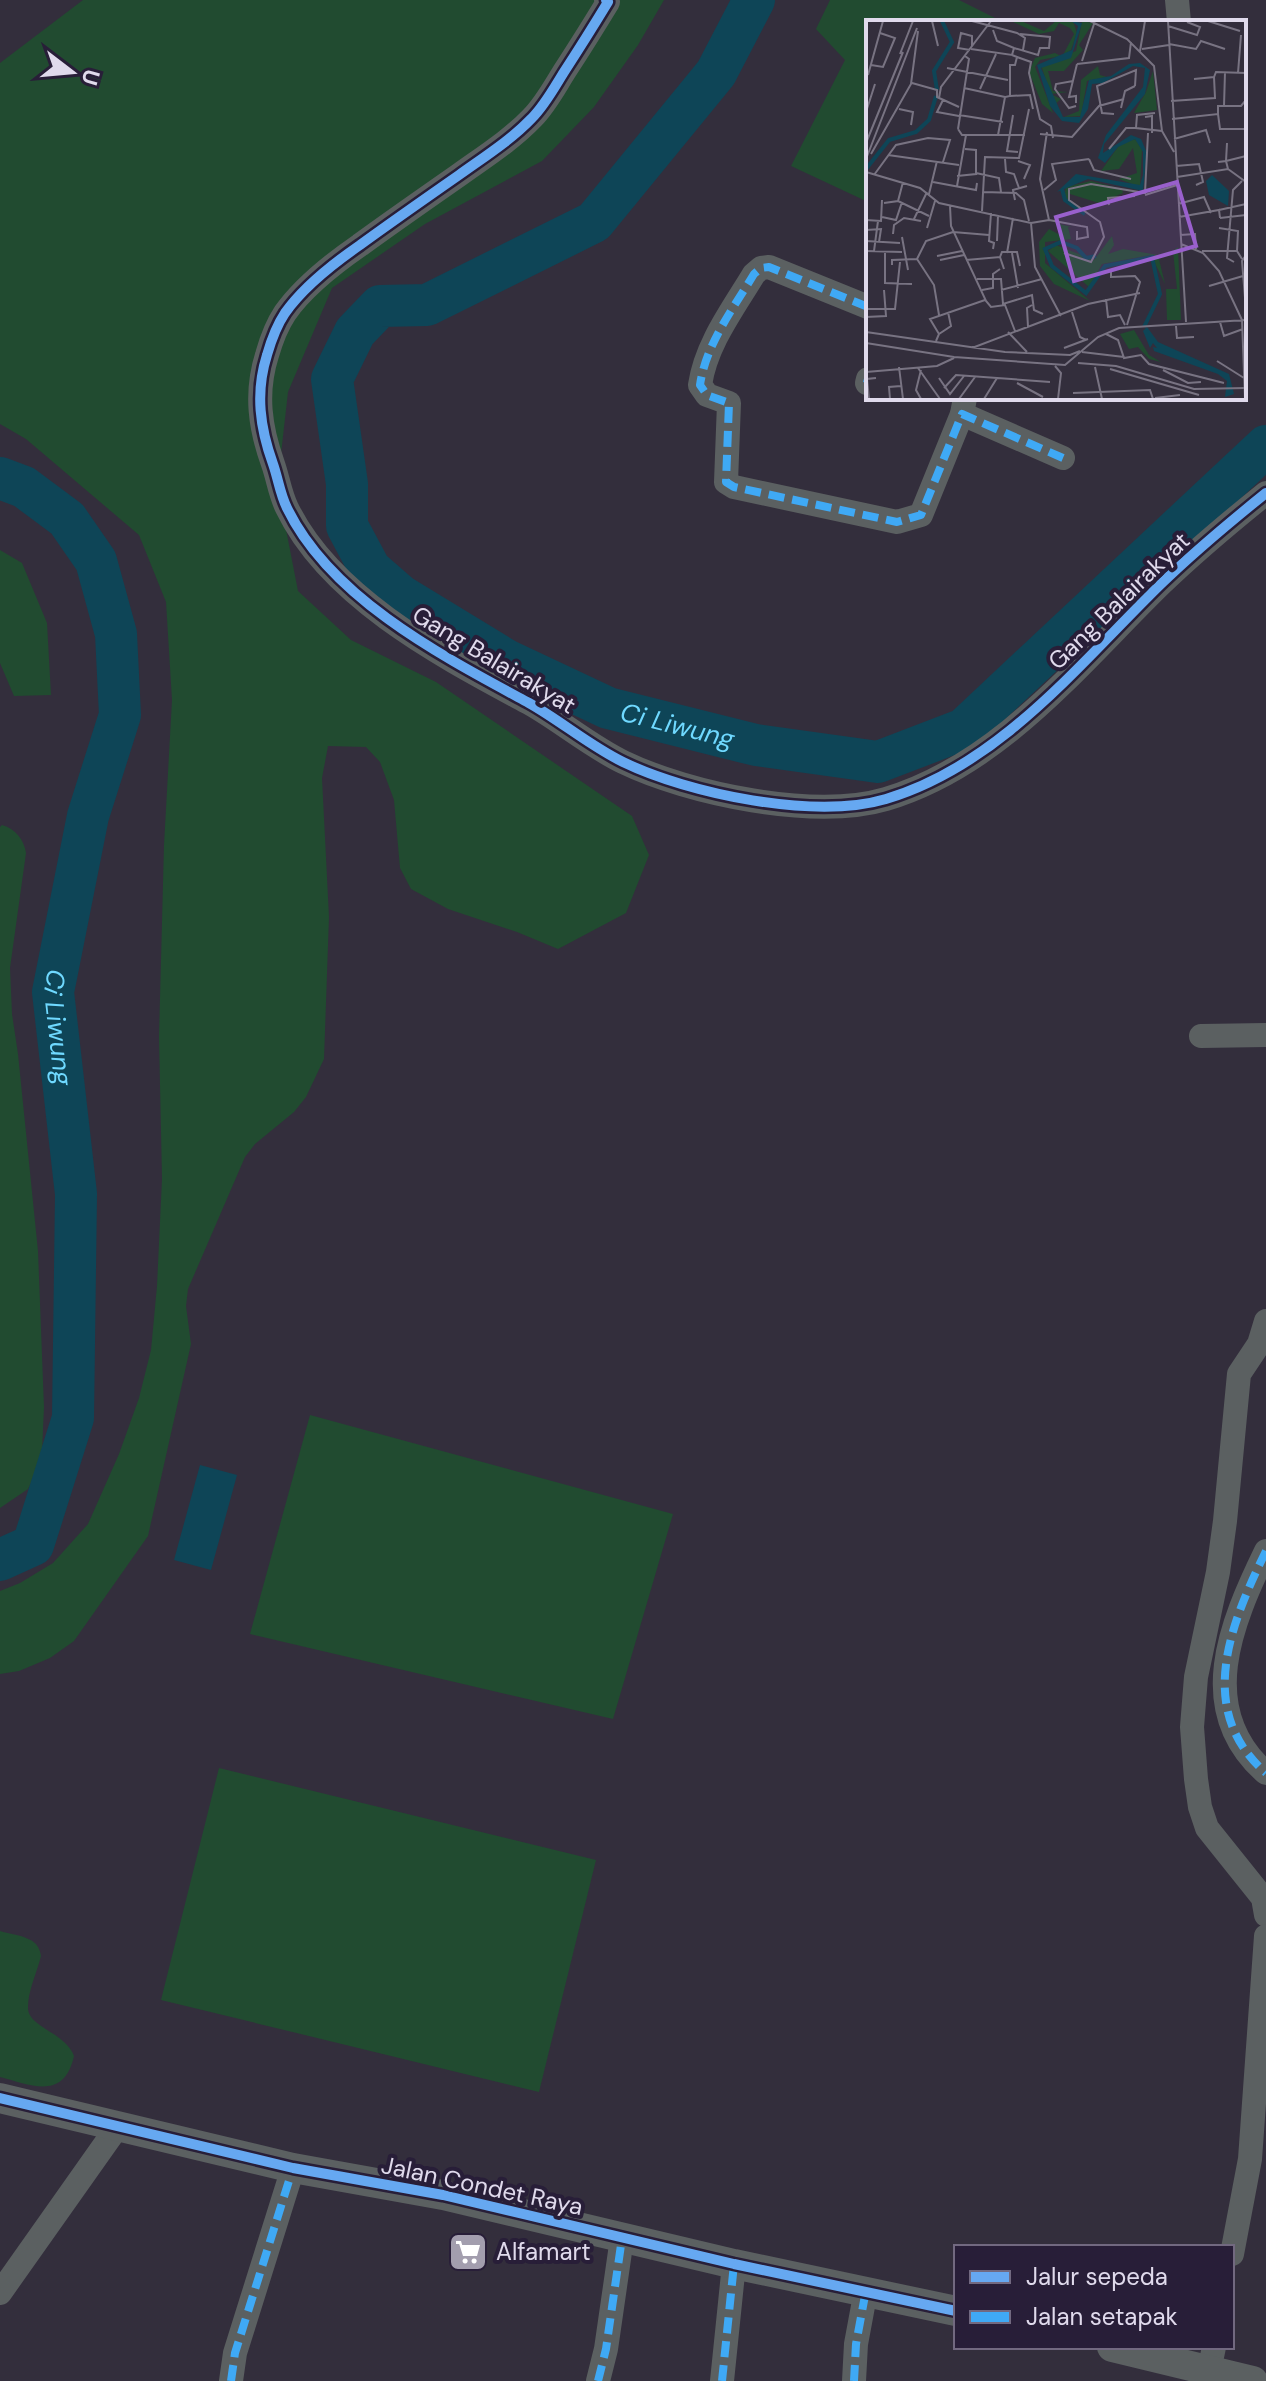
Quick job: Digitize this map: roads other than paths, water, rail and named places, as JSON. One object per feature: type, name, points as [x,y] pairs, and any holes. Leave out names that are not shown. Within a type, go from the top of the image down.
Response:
[{"type":"street","name":"Gang Balairakyat","points":[[606,0],[608,2],[532,118],[502,145],[331,265],[286,312],[277,328],[265,359],[259,413],[264,442],[285,505],[299,530],[324,562],[370,606],[426,645],[622,761],[650,773],[730,796],[772,803],[837,805],[882,800],[925,784],[999,740],[1165,580],[1266,493]]},
{"type":"street","points":[[1177,0],[1179,20]]},
{"type":"street","points":[[866,306],[769,267],[761,268],[754,274],[714,342],[703,368],[700,385],[707,395],[729,403],[726,482],[734,487],[897,522],[910,520],[921,515],[964,406],[1063,458]]},
{"type":"street","points":[[1201,1036],[1266,1035]]},
{"type":"street","points":[[1266,1321],[1259,1344],[1239,1374],[1225,1521],[1218,1572],[1196,1677],[1192,1727],[1200,1807],[1207,1828],[1263,1898],[1266,1915]]},
{"type":"street","points":[[1266,1551],[1232,1628],[1224,1676],[1227,1709],[1235,1736],[1246,1755],[1266,1773]]},
{"type":"street","points":[[1234,2245],[1250,2159],[1266,1936]]},
{"type":"street","name":"Jalan Condet Raya","points":[[0,2098],[293,2168],[443,2195],[734,2264],[954,2311]]},
{"type":"street","points":[[0,2293],[118,2126]]},
{"type":"street","points":[[231,2381],[235,2353],[293,2168]]},
{"type":"street","points":[[598,2381],[606,2349],[622,2238]]},
{"type":"street","points":[[722,2381],[734,2264]]},
{"type":"street","points":[[854,2381],[856,2344],[866,2290]]},
{"type":"street","points":[[1128,2349],[1211,2359],[1253,2381]]},
{"type":"water","points":[[200,1465],[237,1475],[211,1570],[174,1560]]},
{"type":"waterway","name":"Ci Liwung","points":[[754,0],[716,73],[594,222],[427,305],[380,306],[355,332],[332,379],[347,484],[347,526],[370,569],[401,596],[506,660],[608,708],[756,745],[878,762],[964,729],[1266,446]]},
{"type":"waterway","name":"Ci Liwung","points":[[0,478],[24,487],[67,519],[96,561],[116,634],[120,715],[88,816],[53,992],[76,1194],[73,1418],[33,1545],[0,1560]]},
{"type":"place","name":"Alfamart","points":[[468,2252]]}]
